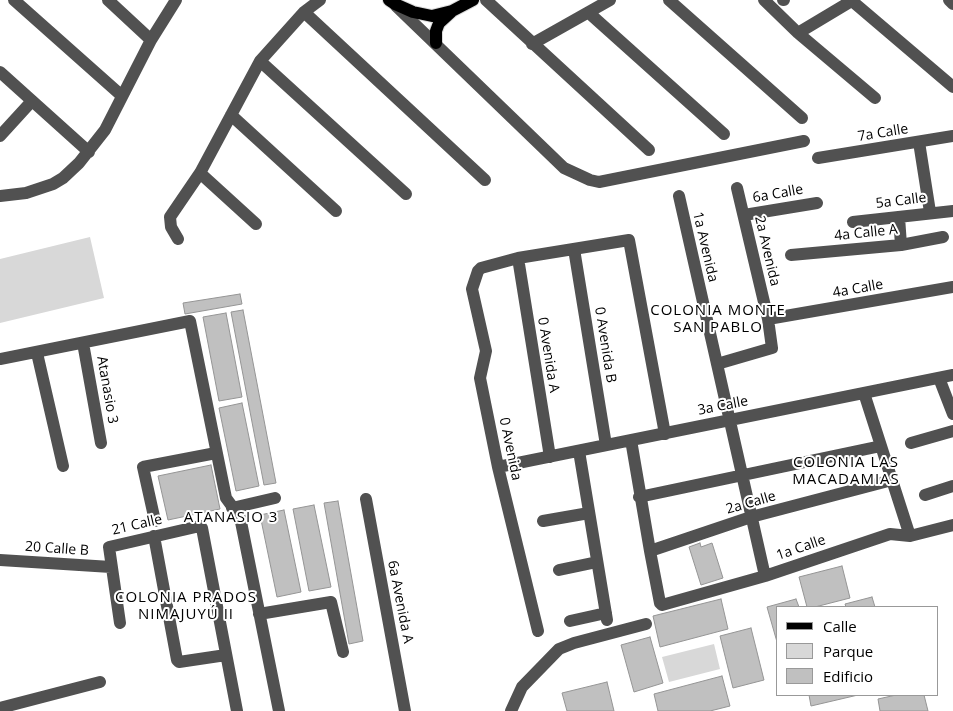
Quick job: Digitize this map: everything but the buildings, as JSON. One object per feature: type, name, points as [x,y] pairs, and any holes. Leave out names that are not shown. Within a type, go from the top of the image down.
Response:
[{"type":"main road","points":[[392,2],[421,15],[432,16],[452,11],[473,0]]},
{"type":"main road","points":[[436,43],[436,31],[439,23],[452,11]]},
{"type":"street","points":[[14,0],[122,96]]},
{"type":"street","points":[[108,0],[151,40]]},
{"type":"street","points":[[0,196],[26,193],[53,184],[70,172],[88,152],[105,130],[151,40],[176,0]]},
{"type":"street","points":[[178,238],[171,227],[170,217],[200,173],[260,61],[304,12],[320,0]]},
{"type":"street","points":[[486,0],[649,150]]},
{"type":"street","points":[[532,44],[610,0]]},
{"type":"street","points":[[669,0],[802,118]]},
{"type":"street","points":[[764,0],[798,33],[875,98]]},
{"type":"street","points":[[798,33],[852,0],[953,87]]},
{"type":"street","points":[[948,0],[953,4]]},
{"type":"street","points":[[392,2],[564,168],[590,180],[599,182],[804,141]]},
{"type":"street","points":[[304,12],[485,180]]},
{"type":"street","points":[[589,12],[724,134]]},
{"type":"street","points":[[260,61],[406,194]]},
{"type":"street","points":[[0,72],[88,152]]},
{"type":"street","points":[[0,136],[32,102]]},
{"type":"street","points":[[231,114],[336,211]]},
{"type":"street","name":"7a Calle","points":[[818,158],[953,136]]},
{"type":"street","points":[[919,142],[930,212]]},
{"type":"street","points":[[200,173],[256,224]]},
{"type":"street","name":"2a Avenida","points":[[716,364],[770,349],[772,346],[768,319],[737,188]]},
{"type":"street","name":"1a Avenida","points":[[679,196],[729,420]]},
{"type":"street","name":"6a Calle","points":[[744,215],[817,203]]},
{"type":"street","name":"5a Calle","points":[[854,222],[930,212],[953,211]]},
{"type":"street","points":[[898,217],[900,245]]},
{"type":"street","name":"4a Calle A","points":[[791,255],[900,245],[943,237]]},
{"type":"street","points":[[518,258],[629,240],[665,434]]},
{"type":"street","name":"0 Avenida B","points":[[574,249],[606,446]]},
{"type":"street","name":"0 Avenida","points":[[518,258],[481,268],[477,273],[472,289],[486,351],[480,378],[498,467],[538,631]]},
{"type":"street","name":"0 Avenida A","points":[[518,258],[550,457]]},
{"type":"street","name":"4a Calle","points":[[768,319],[953,287]]},
{"type":"street","points":[[0,359],[190,321],[226,498],[240,518],[278,710]]},
{"type":"street","name":"Atanasio 3","points":[[83,343],[101,442]]},
{"type":"street","points":[[37,353],[63,466]]},
{"type":"street","name":"3a Calle","points":[[498,467],[953,375]]},
{"type":"street","points":[[939,378],[953,414]]},
{"type":"street","points":[[864,393],[910,536]]},
{"type":"street","points":[[729,420],[764,576]]},
{"type":"street","points":[[911,443],[953,431]]},
{"type":"street","points":[[630,440],[650,552]]},
{"type":"street","points":[[640,497],[881,446]]},
{"type":"street","points":[[570,620],[606,616],[579,451]]},
{"type":"street","points":[[155,521],[143,467],[216,453]]},
{"type":"street","name":"2a Calle","points":[[650,552],[751,517],[892,480]]},
{"type":"street","points":[[925,495],[953,486]]},
{"type":"street","points":[[232,508],[275,498]]},
{"type":"street","name":"6a Avenida A","points":[[366,499],[405,711]]},
{"type":"street","points":[[543,521],[589,513]]},
{"type":"street","name":"1a Calle","points":[[650,552],[660,603],[665,605],[764,576],[890,534],[910,536],[953,525]]},
{"type":"street","name":"21 Calle","points":[[111,567],[108,549],[112,545],[196,526],[202,528],[226,654]]},
{"type":"street","points":[[154,536],[177,660],[179,662],[226,654],[237,711]]},
{"type":"street","name":"20 Calle B","points":[[0,560],[111,567]]},
{"type":"street","points":[[559,570],[597,562]]},
{"type":"street","points":[[111,567],[120,623]]},
{"type":"street","points":[[259,614],[332,602],[343,652]]},
{"type":"street","points":[[511,711],[522,687],[559,649],[574,643],[646,624]]},
{"type":"street","points":[[9,708],[100,682]]},
{"type":"green space","points":[[90,237],[104,298],[0,323],[0,259]]},
{"type":"green space","points":[[714,644],[720,669],[669,682],[662,657]]},
{"type":"district","name":"COLONIA MONTE SAN PABLO","points":[[718,320]]},
{"type":"district","name":"COLONIA LAS MACADAMIAS","points":[[846,472]]},
{"type":"district","name":"ATANASIO 3","points":[[231,518]]},
{"type":"district","name":"COLONIA PRADOS NIMAJUYÚ II","points":[[186,606]]}]
